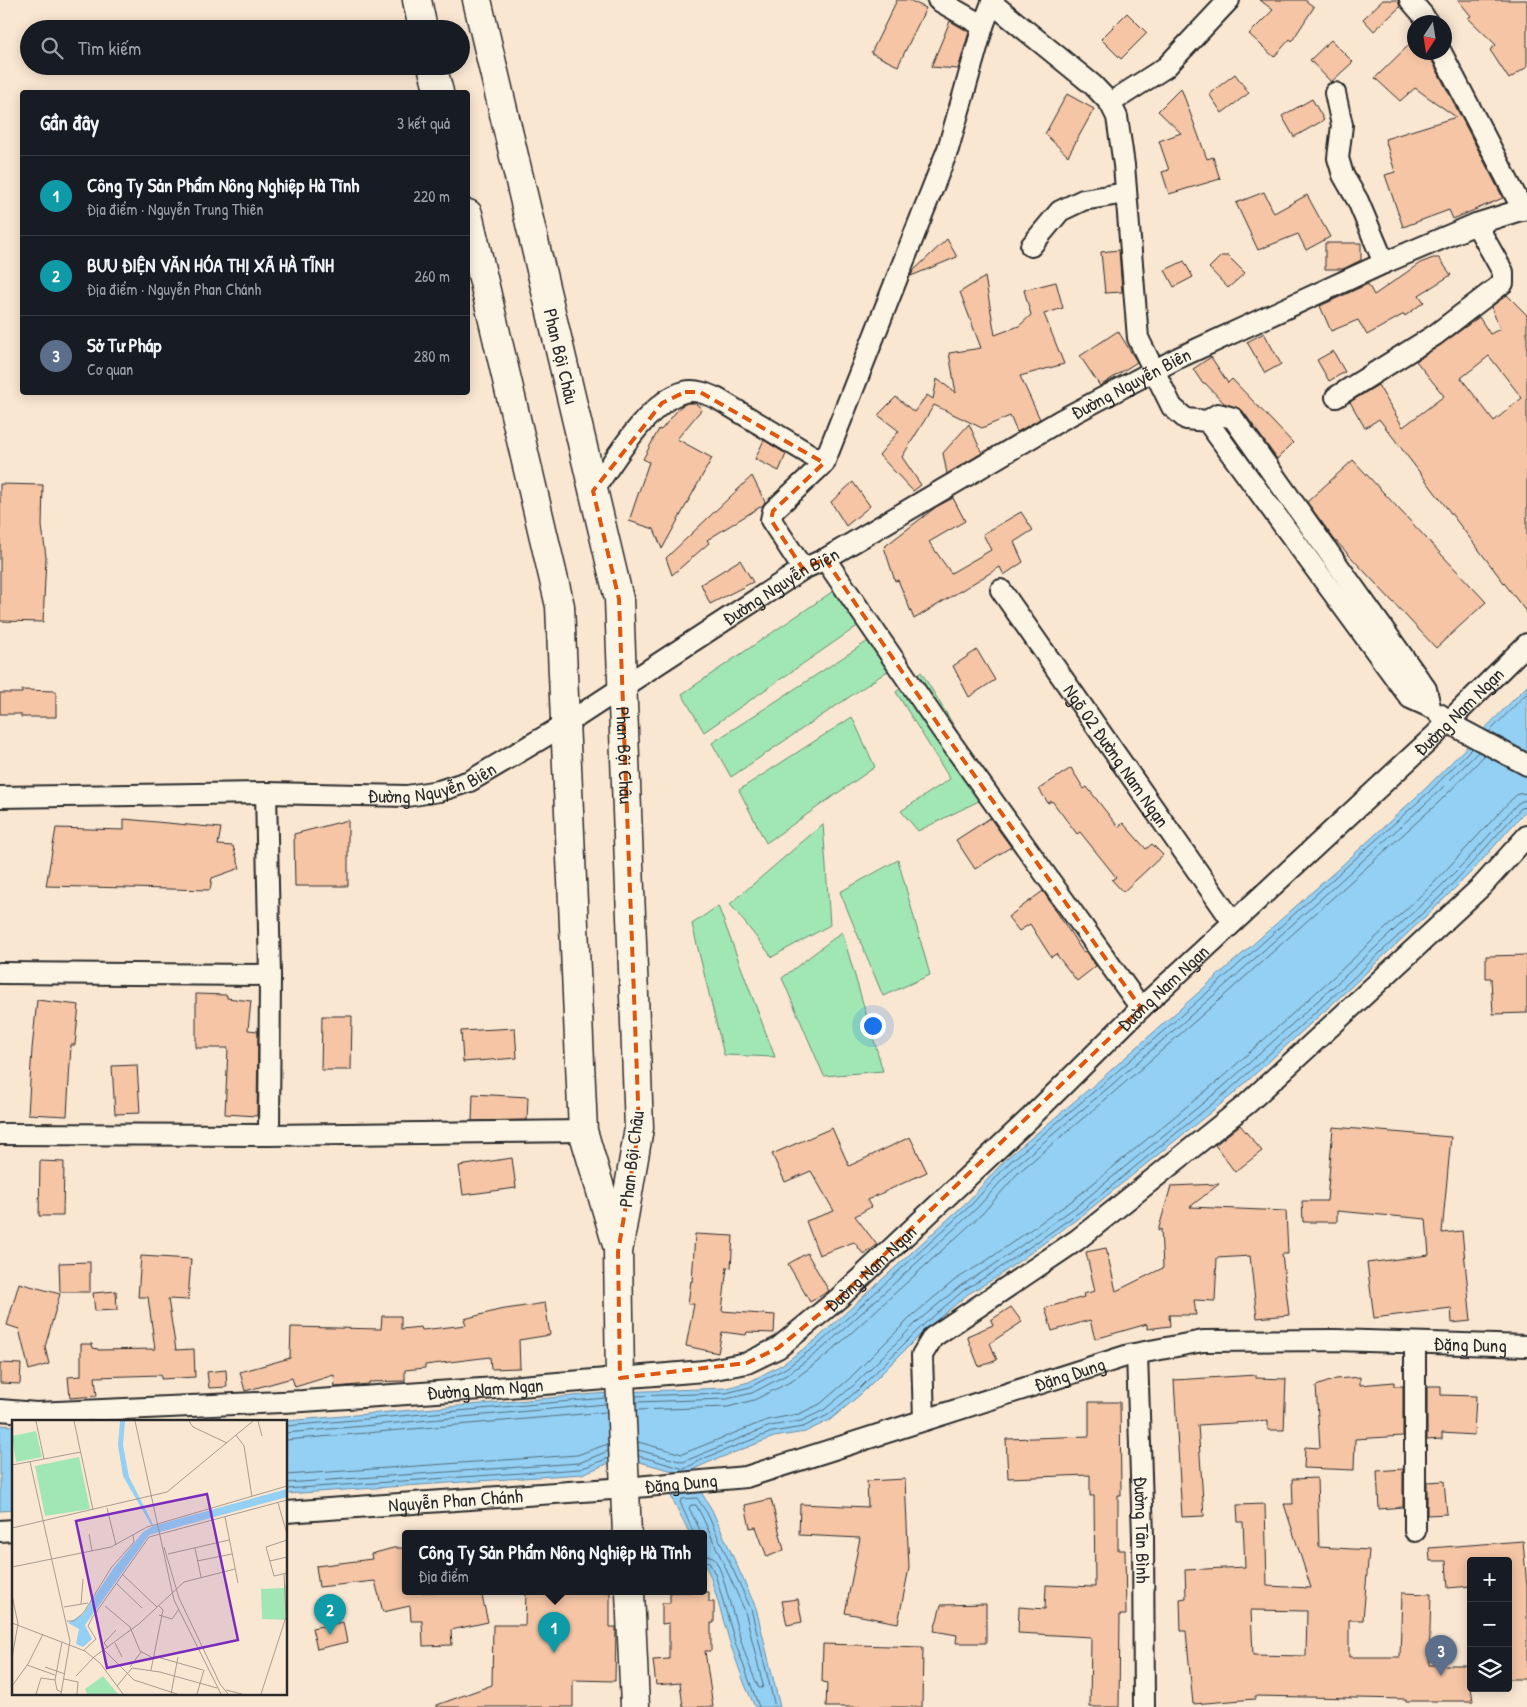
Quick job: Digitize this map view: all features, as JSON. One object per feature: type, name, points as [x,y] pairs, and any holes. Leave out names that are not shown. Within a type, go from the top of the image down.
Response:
[{"type":"street","points":[[416,0],[421,20]]},
{"type":"street","name":"Phan Bội Châu","points":[[477,0],[618,599],[638,1128],[618,1252]]},
{"type":"street","points":[[938,0],[983,26]]},
{"type":"street","points":[[1110,103],[1166,67],[1229,0]]},
{"type":"street","points":[[1410,0],[1423,15]]},
{"type":"street","points":[[804,569],[772,520],[773,511],[824,464],[948,149],[983,26],[992,1],[1093,85],[1110,103],[1117,117],[1124,165],[1138,338],[1172,407],[1186,419],[1207,421],[1410,698],[1430,707],[1454,725],[1527,765]]},
{"type":"street","points":[[1446,60],[1525,209]]},
{"type":"street","points":[[434,75],[438,90]]},
{"type":"street","points":[[1335,93],[1342,125],[1338,158],[1342,175],[1358,201],[1384,263]]},
{"type":"street","points":[[1031,246],[1060,211],[1083,200],[1126,192]]},
{"type":"street","name":"Đường Nguyễn Biên","points":[[0,797],[266,793],[407,796],[439,791],[470,782],[566,724],[804,569],[825,559],[1061,420],[1178,358],[1384,263],[1476,224],[1525,209]]},
{"type":"street","name":"Phan Bội Châu","points":[[470,223],[560,606],[583,1131],[618,1252]]},
{"type":"street","points":[[1336,397],[1435,335],[1503,283],[1503,272],[1476,224]]},
{"type":"street","points":[[593,491],[617,456],[649,416],[662,403],[685,392],[700,392],[718,399],[824,464]]},
{"type":"street","points":[[825,559],[942,730],[1142,1008]]},
{"type":"street","name":"Ngõ 02 Đường Nam Ngạn","points":[[1001,590],[1233,922]]},
{"type":"street","name":"Đường Nam Ngạn","points":[[0,1410],[36,1412],[302,1401],[487,1389],[704,1371],[747,1363],[778,1348],[839,1298],[1030,1118],[1233,922],[1454,725],[1527,644]]},
{"type":"street","points":[[266,793],[270,975],[269,1135]]},
{"type":"street","points":[[924,1420],[922,1355],[932,1337],[1077,1240],[1248,1103],[1482,886],[1527,836]]},
{"type":"street","points":[[0,973],[270,975]]},
{"type":"street","points":[[0,1134],[269,1135],[583,1131]]},
{"type":"street","points":[[618,1252],[620,1378],[627,1530]]},
{"type":"street","name":"Đặng Dung","points":[[625,1488],[746,1477],[1137,1354],[1203,1341],[1335,1340],[1527,1346]]},
{"type":"street","points":[[1415,1343],[1415,1531]]},
{"type":"street","name":"Đường Tân Bình","points":[[1137,1354],[1143,1536],[1144,1707]]},
{"type":"street","name":"Nguyễn Phan Chánh","points":[[288,1512],[625,1488]]},
{"type":"street","points":[[630,1595],[635,1707]]},
{"type":"highlighted area","points":[[685,392],[700,392],[824,463],[773,511],[771,520],[803,569],[825,559],[942,730],[1141,1008],[839,1298],[778,1348],[747,1363],[620,1378],[618,1252],[639,1128],[619,599],[593,491],[662,403]]},
{"type":"green space","points":[[851,579],[875,614],[704,732],[682,694]]},
{"type":"green space","points":[[885,630],[901,662],[731,777],[712,743]]},
{"type":"green space","points":[[921,672],[993,794],[918,831],[901,811],[950,779],[896,692]]},
{"type":"green space","points":[[852,717],[875,767],[766,843],[739,790]]},
{"type":"green space","points":[[823,824],[830,925],[772,957],[730,904]]},
{"type":"green space","points":[[898,860],[930,975],[883,996],[840,892]]},
{"type":"green space","points":[[718,906],[775,1057],[724,1055],[692,924]]},
{"type":"green space","points":[[842,932],[883,1071],[824,1076],[782,978]]},
{"type":"water","points":[[1527,686],[1527,809],[1475,868],[1353,985],[1232,1095],[1084,1214],[997,1277],[968,1294],[926,1329],[861,1394],[830,1420],[805,1432],[774,1437],[684,1474],[636,1461],[617,1460],[582,1474],[288,1494],[288,1421],[619,1392],[726,1388],[749,1382],[783,1364],[817,1339],[969,1200],[1006,1159],[1101,1079],[1338,869],[1426,788]]},
{"type":"water","points":[[0,1425],[12,1426],[12,1510],[0,1511]]},
{"type":"water","points":[[701,1492],[712,1510],[756,1608],[780,1707],[755,1707],[731,1646],[707,1569],[707,1530],[688,1530],[671,1496]]},
{"type":"building","points":[[897,0],[909,0],[926,8],[898,66],[871,53]]},
{"type":"building","points":[[1260,0],[1305,0],[1314,7],[1292,41],[1290,39],[1274,57],[1249,34],[1273,10]]},
{"type":"building","points":[[1383,0],[1398,0],[1400,7],[1374,31],[1363,19]]},
{"type":"building","points":[[1458,0],[1527,0],[1527,67],[1509,79],[1490,50],[1496,45],[1468,18],[1471,16]]},
{"type":"building","points":[[1127,13],[1147,33],[1121,59],[1101,39]]},
{"type":"building","points":[[950,21],[969,32],[958,69],[931,67]]},
{"type":"building","points":[[1331,40],[1353,62],[1331,82],[1310,60]]},
{"type":"building","points":[[1407,47],[1407,60],[1432,60],[1503,198],[1453,219],[1449,210],[1403,227],[1385,175],[1395,172],[1385,139],[1456,117],[1415,88],[1400,101],[1375,78]]},
{"type":"building","points":[[1235,74],[1249,93],[1222,113],[1209,94]]},
{"type":"building","points":[[1181,88],[1207,159],[1213,157],[1220,179],[1169,194],[1162,172],[1169,170],[1159,141],[1181,133],[1158,111]]},
{"type":"building","points":[[1067,94],[1094,109],[1068,156],[1045,134]]},
{"type":"building","points":[[1312,99],[1324,120],[1294,137],[1282,116]]},
{"type":"building","points":[[1264,192],[1274,213],[1307,195],[1330,237],[1306,250],[1298,234],[1258,250],[1236,203]]},
{"type":"building","points":[[947,239],[957,257],[911,276],[913,271]]},
{"type":"building","points":[[1325,243],[1361,243],[1361,260],[1343,269],[1325,269]]},
{"type":"building","points":[[1119,250],[1122,292],[1105,293],[1101,252]]},
{"type":"building","points":[[1221,256],[1228,256],[1245,273],[1228,288],[1209,268]]},
{"type":"building","points":[[1433,258],[1439,258],[1451,275],[1419,295],[1424,302],[1405,316],[1404,314],[1367,335],[1358,320],[1331,331],[1320,306],[1368,284],[1374,295],[1420,263]]},
{"type":"building","points":[[1184,261],[1193,277],[1174,287],[1165,270]]},
{"type":"building","points":[[985,277],[995,335],[1019,326],[1031,315],[1024,290],[1056,282],[1063,308],[1044,314],[1064,364],[1020,376],[1040,419],[1017,432],[1010,416],[982,428],[934,405],[902,457],[921,485],[913,491],[879,455],[899,431],[878,415],[896,397],[914,412],[927,395],[933,399],[937,379],[956,393],[949,353],[981,348],[960,292]]},
{"type":"building","points":[[1507,295],[1527,315],[1527,613],[1379,419],[1365,428],[1350,402],[1378,385],[1403,427],[1444,396],[1416,361],[1479,317],[1490,334],[1500,329],[1491,307]],"holes":[[[1489,356],[1522,398],[1494,421],[1461,378]]]},
{"type":"building","points":[[1118,331],[1137,362],[1100,386],[1080,356]]},
{"type":"building","points":[[1264,333],[1281,364],[1265,373],[1247,342]]},
{"type":"building","points":[[1333,351],[1345,372],[1329,381],[1317,360]]},
{"type":"building","points":[[1211,357],[1228,383],[1232,379],[1293,443],[1277,459],[1243,411],[1224,403],[1205,383],[1203,384],[1193,369]]},
{"type":"building","points":[[687,403],[695,403],[702,409],[677,439],[712,458],[662,549],[654,529],[629,521],[649,462],[643,459],[659,429],[661,430],[680,407]]},
{"type":"building","points":[[969,424],[982,453],[947,474],[943,453]]},
{"type":"building","points":[[764,440],[786,454],[779,471],[755,459]]},
{"type":"building","points":[[1353,460],[1486,602],[1436,648],[1334,539],[1307,502]]},
{"type":"building","points":[[752,476],[765,502],[763,505],[707,540],[709,543],[672,575],[666,558]]},
{"type":"building","points":[[853,482],[870,506],[846,526],[831,502]]},
{"type":"building","points":[[0,484],[43,485],[42,526],[46,557],[43,622],[0,621]]},
{"type":"building","points":[[953,498],[965,521],[929,542],[951,573],[991,550],[983,534],[1021,512],[1033,530],[1014,542],[1023,562],[1004,575],[1000,567],[914,619],[898,580],[895,581],[884,547],[936,507]]},
{"type":"building","points":[[740,560],[753,582],[710,604],[701,584]]},
{"type":"building","points":[[977,650],[995,680],[969,697],[953,666]]},
{"type":"building","points":[[22,690],[56,691],[56,717],[21,717],[21,714],[0,714],[0,693],[22,693]]},
{"type":"building","points":[[1071,768],[1084,789],[1087,787],[1118,827],[1123,823],[1146,849],[1152,844],[1163,855],[1123,892],[1112,880],[1116,877],[1080,832],[1077,834],[1052,801],[1048,803],[1039,789]]},
{"type":"building","points":[[990,818],[1011,847],[975,869],[956,840]]},
{"type":"building","points":[[124,819],[221,828],[218,845],[233,846],[240,868],[212,878],[210,890],[46,886],[56,828],[124,830]]},
{"type":"building","points":[[348,820],[348,886],[295,886],[294,834]]},
{"type":"building","points":[[1043,891],[1083,952],[1085,951],[1096,966],[1077,981],[1056,954],[1051,957],[1030,924],[1019,931],[1008,917]]},
{"type":"building","points":[[1527,955],[1527,1013],[1493,1014],[1491,978],[1486,978],[1486,956]]},
{"type":"building","points":[[196,994],[227,995],[227,998],[251,1001],[248,1030],[258,1031],[257,1116],[225,1114],[228,1048],[196,1048]]},
{"type":"building","points":[[37,1000],[79,1005],[75,1045],[71,1045],[67,1116],[28,1114]]},
{"type":"building","points":[[322,1016],[352,1016],[351,1070],[321,1070]]},
{"type":"building","points":[[515,1028],[517,1058],[463,1062],[461,1031]]},
{"type":"building","points":[[137,1065],[140,1113],[115,1114],[112,1066]]},
{"type":"building","points":[[473,1094],[528,1097],[527,1120],[472,1121]]},
{"type":"building","points":[[1240,1125],[1262,1151],[1235,1172],[1215,1145]]},
{"type":"building","points":[[1333,1127],[1451,1137],[1442,1233],[1462,1231],[1471,1321],[1452,1323],[1451,1308],[1374,1318],[1367,1263],[1429,1255],[1426,1219],[1337,1211],[1337,1222],[1303,1222],[1302,1201],[1327,1201]]},
{"type":"building","points":[[832,1128],[849,1166],[910,1137],[927,1172],[867,1200],[871,1207],[855,1216],[877,1245],[864,1255],[854,1242],[819,1255],[806,1221],[834,1211],[811,1171],[785,1182],[772,1154]]},
{"type":"building","points":[[512,1158],[516,1188],[463,1195],[459,1166]]},
{"type":"building","points":[[40,1161],[64,1162],[63,1216],[39,1216]]},
{"type":"building","points":[[1219,1184],[1190,1207],[1286,1211],[1288,1254],[1282,1254],[1289,1315],[1257,1318],[1250,1256],[1217,1258],[1215,1301],[1194,1300],[1196,1315],[1169,1315],[1170,1326],[1147,1329],[1147,1324],[1095,1339],[1090,1320],[1052,1331],[1045,1308],[1084,1297],[1083,1294],[1095,1291],[1086,1252],[1106,1248],[1116,1291],[1163,1268],[1161,1229],[1158,1231],[1171,1186]]},
{"type":"building","points":[[695,1234],[733,1236],[731,1268],[727,1267],[722,1311],[775,1315],[774,1333],[747,1332],[746,1335],[722,1332],[718,1353],[686,1346],[694,1304],[688,1304],[692,1282]]},
{"type":"building","points":[[807,1253],[829,1291],[810,1302],[788,1264]]},
{"type":"building","points":[[141,1256],[191,1259],[188,1300],[168,1299],[176,1350],[194,1349],[195,1377],[161,1379],[161,1375],[95,1377],[97,1396],[70,1398],[68,1377],[81,1376],[81,1344],[92,1344],[93,1348],[98,1350],[155,1349],[148,1297],[138,1297]]},
{"type":"building","points":[[90,1262],[90,1292],[60,1292],[59,1263]]},
{"type":"building","points":[[19,1283],[60,1294],[45,1347],[49,1364],[29,1370],[19,1329],[7,1325]]},
{"type":"building","points":[[116,1291],[117,1310],[95,1311],[93,1293]]},
{"type":"building","points":[[545,1303],[550,1335],[519,1340],[520,1368],[491,1369],[490,1357],[425,1365],[425,1368],[405,1370],[405,1381],[369,1382],[369,1384],[335,1387],[334,1375],[295,1387],[292,1378],[245,1391],[240,1372],[290,1358],[291,1327],[381,1329],[382,1316],[401,1316],[401,1329],[421,1327],[422,1330],[466,1325],[464,1319],[499,1310]]},
{"type":"building","points":[[1011,1307],[1022,1322],[990,1343],[997,1360],[979,1367],[967,1336],[993,1325],[991,1320]]},
{"type":"building","points":[[0,1363],[21,1364],[20,1384],[0,1383]]},
{"type":"building","points":[[226,1370],[227,1387],[209,1388],[207,1372]]},
{"type":"building","points":[[1256,1375],[1256,1378],[1286,1379],[1284,1430],[1268,1430],[1268,1421],[1198,1425],[1204,1516],[1182,1517],[1174,1380]]},
{"type":"building","points":[[1360,1377],[1360,1385],[1394,1382],[1394,1386],[1403,1386],[1403,1436],[1355,1439],[1354,1470],[1304,1468],[1305,1447],[1320,1448],[1316,1386],[1336,1379]]},
{"type":"building","points":[[1427,1386],[1441,1386],[1441,1395],[1476,1396],[1474,1435],[1442,1433],[1442,1439],[1427,1440]]},
{"type":"building","points":[[1089,1402],[1120,1402],[1121,1495],[1118,1495],[1118,1550],[1125,1550],[1126,1615],[1120,1615],[1119,1707],[1090,1707],[1091,1637],[1018,1633],[1019,1607],[1045,1609],[1046,1585],[1095,1587],[1094,1496],[1090,1496],[1090,1475],[1008,1478],[1006,1439],[1089,1436]]},
{"type":"building","points":[[1403,1469],[1403,1507],[1379,1509],[1377,1471]]},
{"type":"building","points":[[1317,1478],[1319,1547],[1369,1550],[1363,1620],[1349,1620],[1349,1657],[1400,1657],[1402,1593],[1431,1594],[1429,1665],[1467,1665],[1467,1692],[1472,1692],[1473,1701],[1406,1701],[1406,1699],[1255,1696],[1255,1699],[1193,1704],[1186,1631],[1181,1631],[1180,1599],[1186,1598],[1185,1570],[1245,1567],[1243,1522],[1238,1522],[1237,1505],[1265,1504],[1267,1586],[1311,1588],[1284,1504],[1293,1504],[1292,1479]],"holes":[[[1251,1610],[1307,1611],[1306,1656],[1253,1655]]]},
{"type":"building","points":[[905,1479],[909,1568],[898,1623],[845,1613],[860,1538],[799,1535],[800,1504],[868,1507],[867,1481]]},
{"type":"building","points":[[1444,1481],[1447,1514],[1427,1515],[1427,1482]]},
{"type":"building","points":[[771,1499],[784,1550],[767,1557],[756,1527],[750,1528],[745,1505]]},
{"type":"building","points":[[1523,1541],[1527,1587],[1527,1679],[1512,1679],[1512,1557],[1467,1557],[1467,1586],[1448,1588],[1446,1561],[1430,1561],[1429,1548]]},
{"type":"building","points":[[397,1547],[402,1548],[402,1595],[482,1595],[488,1622],[451,1630],[452,1645],[423,1646],[422,1621],[411,1621],[410,1606],[383,1612],[375,1581],[319,1587],[316,1566],[372,1559],[371,1554]]},
{"type":"building","points":[[707,1592],[709,1592],[709,1602],[714,1602],[714,1623],[711,1623],[711,1651],[705,1651],[713,1707],[683,1707],[680,1683],[656,1685],[653,1660],[669,1659],[669,1623],[662,1624],[662,1603],[670,1603],[670,1595],[707,1595]]},
{"type":"building","points":[[526,1595],[610,1595],[610,1627],[616,1627],[615,1681],[573,1680],[573,1707],[437,1707],[437,1705],[492,1685],[493,1625],[525,1625]]},
{"type":"building","points":[[798,1599],[802,1622],[787,1625],[782,1601]]},
{"type":"building","points":[[986,1604],[986,1643],[956,1643],[957,1635],[934,1631],[941,1605]]},
{"type":"building","points":[[343,1622],[347,1642],[317,1649],[312,1628]]},
{"type":"building","points":[[823,1644],[923,1647],[922,1707],[826,1707],[827,1683],[822,1682]]},
{"type":"place","name":"BƯU ĐIỆN VĂN HÓA THỊ XÃ HÀ TĨNH","points":[[330,1635]]},
{"type":"place","name":"Công Ty Sản Phẩm Nông Nghiệp Hà Tĩnh","points":[[554,1653]]},
{"type":"place","name":"Sở Tư Pháp","points":[[1441,1676]]}]
